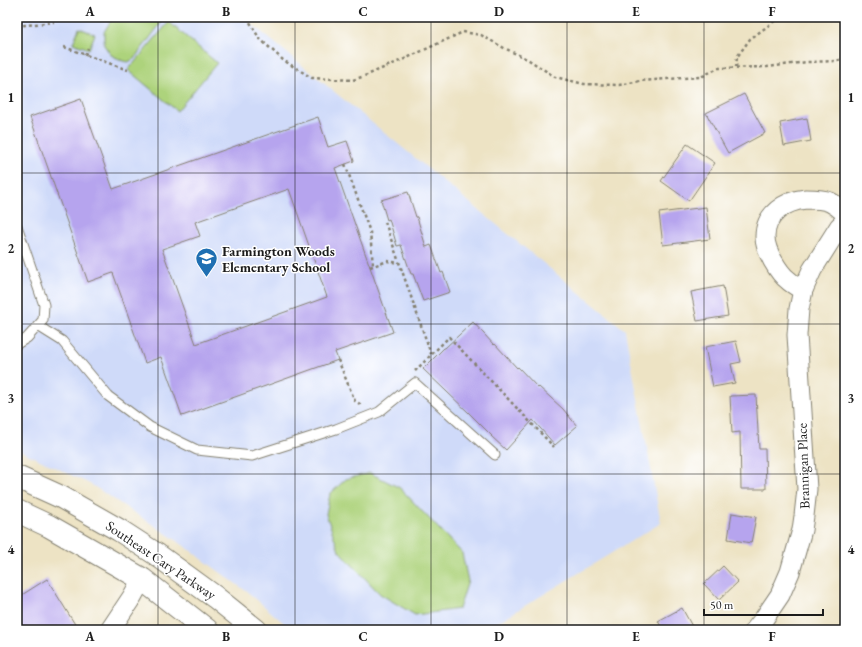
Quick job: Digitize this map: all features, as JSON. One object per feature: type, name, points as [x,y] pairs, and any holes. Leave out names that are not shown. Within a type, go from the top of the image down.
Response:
[{"type":"main road","name":"Southeast Cary Parkway","points":[[17,477],[61,497],[125,534],[156,554],[215,597],[256,630]]},
{"type":"main road","name":"Southeast Cary Parkway","points":[[17,511],[49,526],[142,579],[208,630]]},
{"type":"street","points":[[803,290],[788,281],[778,270],[769,254],[765,238],[766,229],[770,218],[777,210],[798,200],[814,199],[830,202],[845,213]]},
{"type":"street","name":"Brannigan Place","points":[[755,630],[780,596],[792,566],[802,530],[804,516],[807,489],[797,335],[799,309],[803,290],[812,270],[839,227],[845,221]]},
{"type":"street","points":[[110,630],[142,579]]},
{"type":"lane","points":[[17,226],[44,305],[43,320],[27,338],[17,344]]},
{"type":"lane","points":[[38,326],[62,341],[108,396],[150,427],[197,450],[252,456],[336,429],[378,412],[415,383],[495,456]]},
{"type":"path","points":[[247,17],[259,38],[283,60],[312,78],[354,80],[463,32],[481,35],[529,60],[555,77],[584,84],[619,85],[640,81],[700,77],[718,68],[766,67],[807,62],[837,61],[845,58]]},
{"type":"path","points":[[736,67],[737,57],[750,39],[780,17]]},
{"type":"path","points":[[17,26],[54,22]]},
{"type":"path","points":[[64,47],[128,70]]},
{"type":"path","points":[[85,55],[88,48]]},
{"type":"path","points":[[345,164],[370,232],[371,267],[388,261],[400,264]]},
{"type":"path","points":[[385,222],[431,354]]},
{"type":"path","points":[[411,375],[449,337],[554,447]]},
{"type":"path","points":[[338,360],[355,401],[366,408]]},
{"type":"shaded area","points":[[17,17],[243,17],[625,330],[661,523],[485,630],[292,630],[250,594],[176,540],[92,485],[17,449]]},
{"type":"green space","points":[[113,17],[160,17],[161,23],[134,59],[128,62],[111,55],[104,45],[104,32]]},
{"type":"green space","points":[[169,22],[217,63],[177,111],[128,70]]},
{"type":"green space","points":[[79,28],[95,34],[89,49],[73,43]]},
{"type":"green space","points":[[370,473],[400,488],[462,553],[468,581],[459,609],[415,615],[380,594],[339,551],[326,514],[330,494],[346,479]]},
{"type":"building","points":[[744,94],[765,133],[728,153],[706,113]]},
{"type":"building","points":[[81,99],[113,189],[318,117],[328,147],[347,141],[354,161],[335,168],[393,332],[335,352],[338,360],[182,416],[161,357],[145,363],[113,273],[88,282],[30,117]],"holes":[[[289,189],[327,297],[196,344],[162,249],[200,236],[195,222]]]},
{"type":"building","points":[[807,118],[811,141],[784,146],[780,123]]},
{"type":"building","points":[[687,144],[715,163],[689,201],[661,181]]},
{"type":"building","points":[[408,192],[426,247],[431,245],[441,273],[443,272],[450,292],[423,301],[413,274],[411,274],[401,245],[397,246],[389,219],[387,220],[381,200]]},
{"type":"building","points":[[706,207],[710,239],[663,245],[659,213]]},
{"type":"building","points":[[723,286],[728,316],[697,321],[691,292]]},
{"type":"building","points":[[473,322],[517,368],[518,367],[538,388],[539,387],[563,409],[577,426],[555,445],[533,420],[506,450],[423,369]]},
{"type":"building","points":[[736,341],[741,362],[731,364],[735,383],[713,387],[705,347]]},
{"type":"building","points":[[756,395],[759,449],[765,449],[766,489],[741,489],[740,432],[732,433],[730,396]]},
{"type":"building","points":[[732,513],[756,517],[751,543],[728,539]]},
{"type":"building","points":[[723,566],[738,582],[719,600],[704,584]]},
{"type":"building","points":[[47,579],[76,626],[69,630],[25,630],[17,618],[17,598]]},
{"type":"building","points":[[682,608],[694,630],[663,630],[658,621]]},
{"type":"place","name":"Farmington Woods Elementary School","points":[[207,278]]}]
